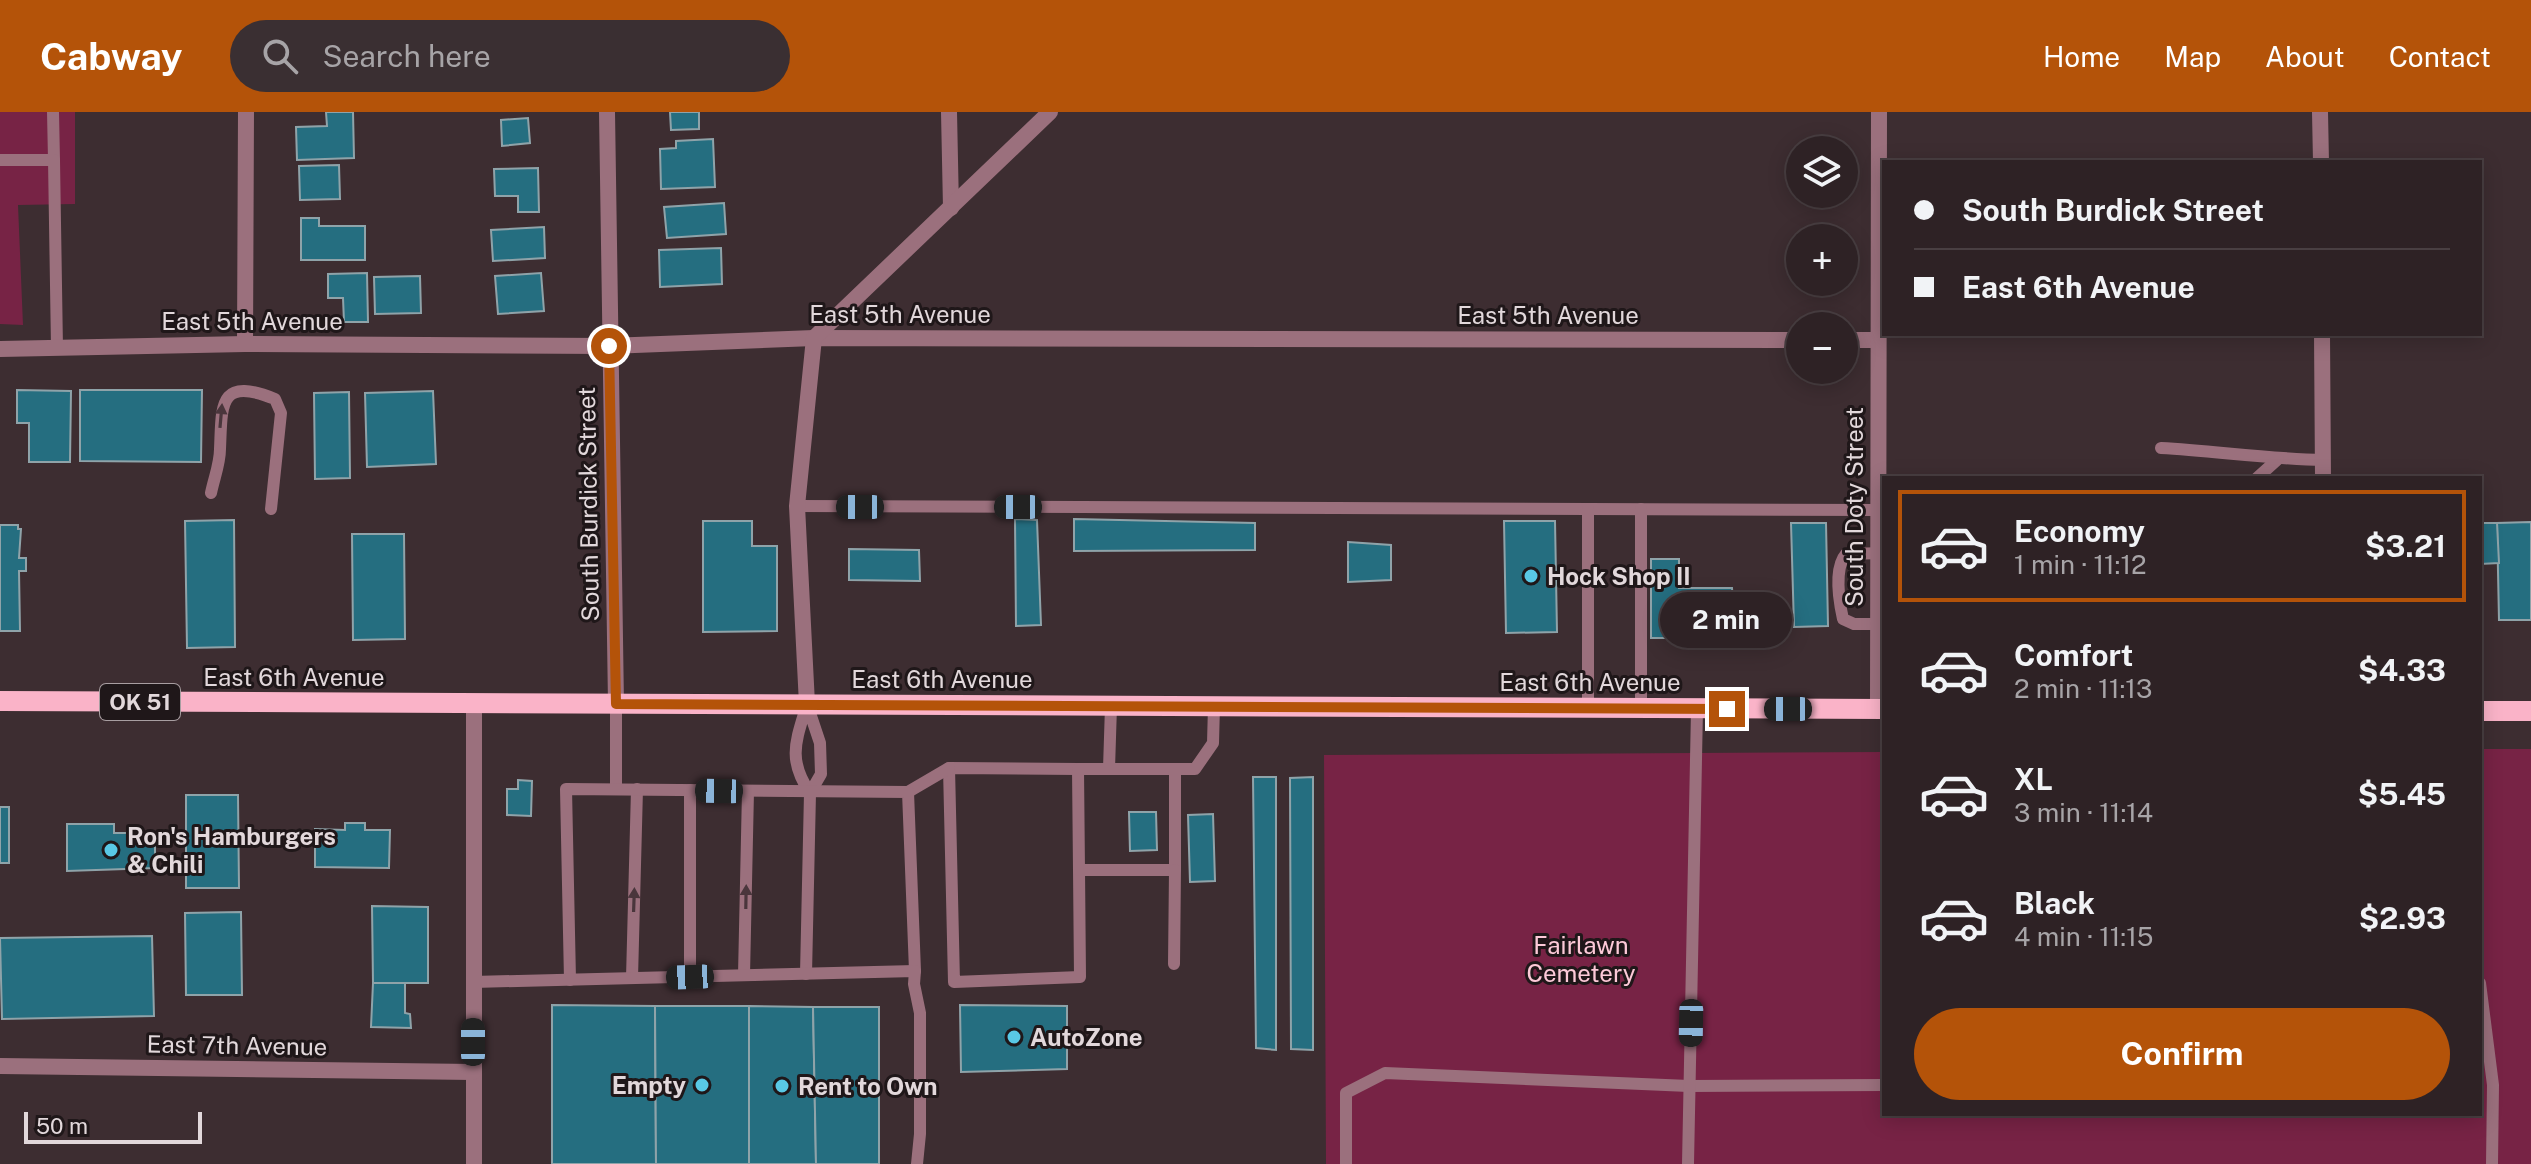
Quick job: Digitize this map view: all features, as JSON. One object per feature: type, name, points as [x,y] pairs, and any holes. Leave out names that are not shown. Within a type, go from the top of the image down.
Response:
[{"type":"main road","name":"East 6th Avenue","points":[[0,701],[1881,709]]},
{"type":"main road","points":[[2482,711],[2531,711]]},
{"type":"street","points":[[245,344],[246,112]]},
{"type":"street","name":"South Burdick Street","points":[[607,112],[616,704]]},
{"type":"street","points":[[949,112],[951,208]]},
{"type":"street","points":[[807,704],[797,506],[814,338],[1050,112]]},
{"type":"street","name":"South Doty Street","points":[[1879,112],[1881,709]]},
{"type":"street","points":[[2320,112],[2321,160]]},
{"type":"street","points":[[2322,336],[2323,476]]},
{"type":"street","name":"East 5th Avenue","points":[[0,349],[245,344],[609,346],[814,338],[1786,340]]},
{"type":"street","points":[[1858,340],[1878,340]]},
{"type":"street","points":[[474,704],[474,1164]]},
{"type":"street","name":"East 7th Avenue","points":[[0,1066],[473,1072]]},
{"type":"lane","points":[[53,112],[57,348]]},
{"type":"lane","points":[[0,160],[54,160]]},
{"type":"lane","points":[[211,493],[220,451],[223,402],[231,395],[259,393],[275,399],[281,413],[271,509]]},
{"type":"lane","points":[[2161,448],[2323,460]]},
{"type":"lane","points":[[2259,476],[2278,459]]},
{"type":"lane","points":[[797,506],[1879,510]]},
{"type":"lane","points":[[1588,509],[1588,708]]},
{"type":"lane","points":[[1641,509],[1641,708]]},
{"type":"lane","points":[[1881,553],[1846,554],[1840,570],[1843,619],[1854,624],[1881,624]]},
{"type":"lane","points":[[616,704],[616,789]]},
{"type":"lane","points":[[807,704],[796,742],[796,773],[810,793]]},
{"type":"lane","points":[[806,974],[810,793],[821,774],[820,743],[807,704]]},
{"type":"lane","points":[[1109,769],[1111,706]]},
{"type":"lane","points":[[570,980],[566,789],[908,792],[949,768],[1195,769],[1213,743],[1214,706]]},
{"type":"lane","points":[[1688,1164],[1697,709]]},
{"type":"lane","points":[[949,768],[954,982],[1080,977],[1078,769]]},
{"type":"lane","points":[[1174,964],[1175,770]]},
{"type":"lane","points":[[632,978],[637,789]]},
{"type":"lane","points":[[690,790],[690,977]]},
{"type":"lane","points":[[744,975],[748,791]]},
{"type":"lane","points":[[908,792],[914,984],[920,1013],[920,1134],[917,1164]]},
{"type":"lane","points":[[1079,870],[1175,870]]},
{"type":"lane","points":[[473,982],[915,971]]},
{"type":"lane","points":[[2482,1017],[2492,1164]]},
{"type":"lane","points":[[1346,1164],[1346,1093],[1385,1073],[1689,1086],[1882,1085]]},
{"type":"green space","points":[[0,112],[75,112],[75,204],[18,205],[23,325],[0,324]]},
{"type":"green space","name":"Fairlawn Cemetery","points":[[2482,749],[2531,749],[2531,1164],[1326,1164],[1324,755],[1882,752],[1882,1116],[2482,1116]]},
{"type":"building","points":[[326,112],[353,112],[354,158],[297,160],[296,127],[327,126]]},
{"type":"building","points":[[670,112],[699,112],[699,129],[671,130]]},
{"type":"building","points":[[528,118],[530,143],[502,146],[501,120]]},
{"type":"building","points":[[713,139],[715,187],[661,189],[660,149],[676,148],[676,141]]},
{"type":"building","points":[[339,165],[340,199],[300,200],[299,166]]},
{"type":"building","points":[[538,168],[539,212],[518,212],[518,196],[495,196],[494,169]]},
{"type":"building","points":[[724,203],[726,234],[667,238],[664,207]]},
{"type":"building","points":[[301,218],[319,218],[319,226],[365,226],[365,260],[301,260]]},
{"type":"building","points":[[544,227],[545,258],[493,261],[491,230]]},
{"type":"building","points":[[721,248],[722,284],[660,287],[659,250]]},
{"type":"building","points":[[367,273],[368,322],[344,322],[343,298],[328,298],[328,274]]},
{"type":"building","points":[[541,273],[544,311],[498,314],[495,276]]},
{"type":"building","points":[[420,276],[421,313],[375,314],[374,277]]},
{"type":"building","points":[[17,390],[71,391],[70,462],[29,462],[29,423],[17,423]]},
{"type":"building","points":[[80,390],[202,390],[201,462],[80,461]]},
{"type":"building","points":[[433,391],[436,464],[367,467],[365,393]]},
{"type":"building","points":[[349,392],[350,478],[315,479],[314,393]]},
{"type":"building","points":[[1015,519],[1037,520],[1041,625],[1016,626]]},
{"type":"building","points":[[1074,519],[1255,523],[1255,550],[1074,551]]},
{"type":"building","points":[[234,520],[235,647],[187,648],[185,521]]},
{"type":"building","points":[[703,521],[752,521],[752,546],[777,546],[777,631],[703,632]]},
{"type":"building","name":"Hock Shop II","points":[[1504,521],[1555,521],[1557,632],[1506,633]]},
{"type":"building","points":[[2531,522],[2531,620],[2499,620],[2497,523]]},
{"type":"building","points":[[1791,523],[1826,523],[1828,626],[1794,627]]},
{"type":"building","points":[[2482,523],[2497,523],[2499,563],[2482,564]]},
{"type":"building","points":[[0,525],[18,525],[21,529],[19,558],[26,558],[26,571],[19,571],[20,631],[0,631]]},
{"type":"building","points":[[352,534],[404,534],[405,639],[353,640]]},
{"type":"building","points":[[1348,542],[1391,545],[1391,580],[1348,582]]},
{"type":"building","points":[[849,549],[919,550],[920,581],[849,580]]},
{"type":"building","points":[[1651,559],[1679,559],[1679,588],[1732,588],[1735,631],[1679,630],[1677,638],[1651,638]]},
{"type":"building","points":[[1253,777],[1276,777],[1276,1050],[1256,1048]]},
{"type":"building","points":[[1313,777],[1313,1050],[1291,1049],[1290,778]]},
{"type":"building","points":[[518,780],[532,781],[531,816],[507,815],[507,789],[518,789]]},
{"type":"building","points":[[186,795],[238,795],[239,888],[186,888]]},
{"type":"building","points":[[0,807],[9,807],[9,863],[0,863]]},
{"type":"building","points":[[1129,812],[1156,812],[1157,850],[1130,851]]},
{"type":"building","points":[[1213,814],[1215,881],[1190,882],[1188,815]]},
{"type":"building","points":[[345,823],[365,823],[365,830],[390,830],[389,868],[315,867],[315,829],[345,830]]},
{"type":"building","name":"Ron's Hamburgers & Chili","points":[[67,824],[114,824],[114,833],[155,833],[155,868],[67,871]]},
{"type":"building","points":[[372,906],[428,907],[428,983],[373,983]]},
{"type":"building","points":[[241,912],[242,995],[186,995],[185,913]]},
{"type":"building","points":[[152,936],[154,1016],[2,1019],[0,938]]},
{"type":"building","points":[[373,983],[405,983],[405,1013],[410,1014],[411,1028],[371,1027]]},
{"type":"building","points":[[552,1005],[655,1006],[656,1164],[552,1164]]},
{"type":"building","name":"AutoZone","points":[[960,1005],[1067,1006],[1067,1069],[961,1072]]},
{"type":"building","name":"Empty","points":[[655,1006],[749,1006],[749,1164],[656,1164]]},
{"type":"building","name":"Rent to Own","points":[[749,1006],[813,1007],[816,1164],[749,1164]]},
{"type":"building","points":[[813,1007],[879,1007],[879,1164],[816,1164]]},
{"type":"place","name":"Hock Shop II","points":[[1531,576]]},
{"type":"place","name":"Ron's Hamburgers & Chili","points":[[111,850]]},
{"type":"place","name":"AutoZone","points":[[1014,1037]]},
{"type":"place","name":"Empty","points":[[702,1085]]},
{"type":"place","name":"Rent to Own","points":[[782,1086]]},
{"type":"route","points":[[609,346],[616,704],[1727,709]]}]
